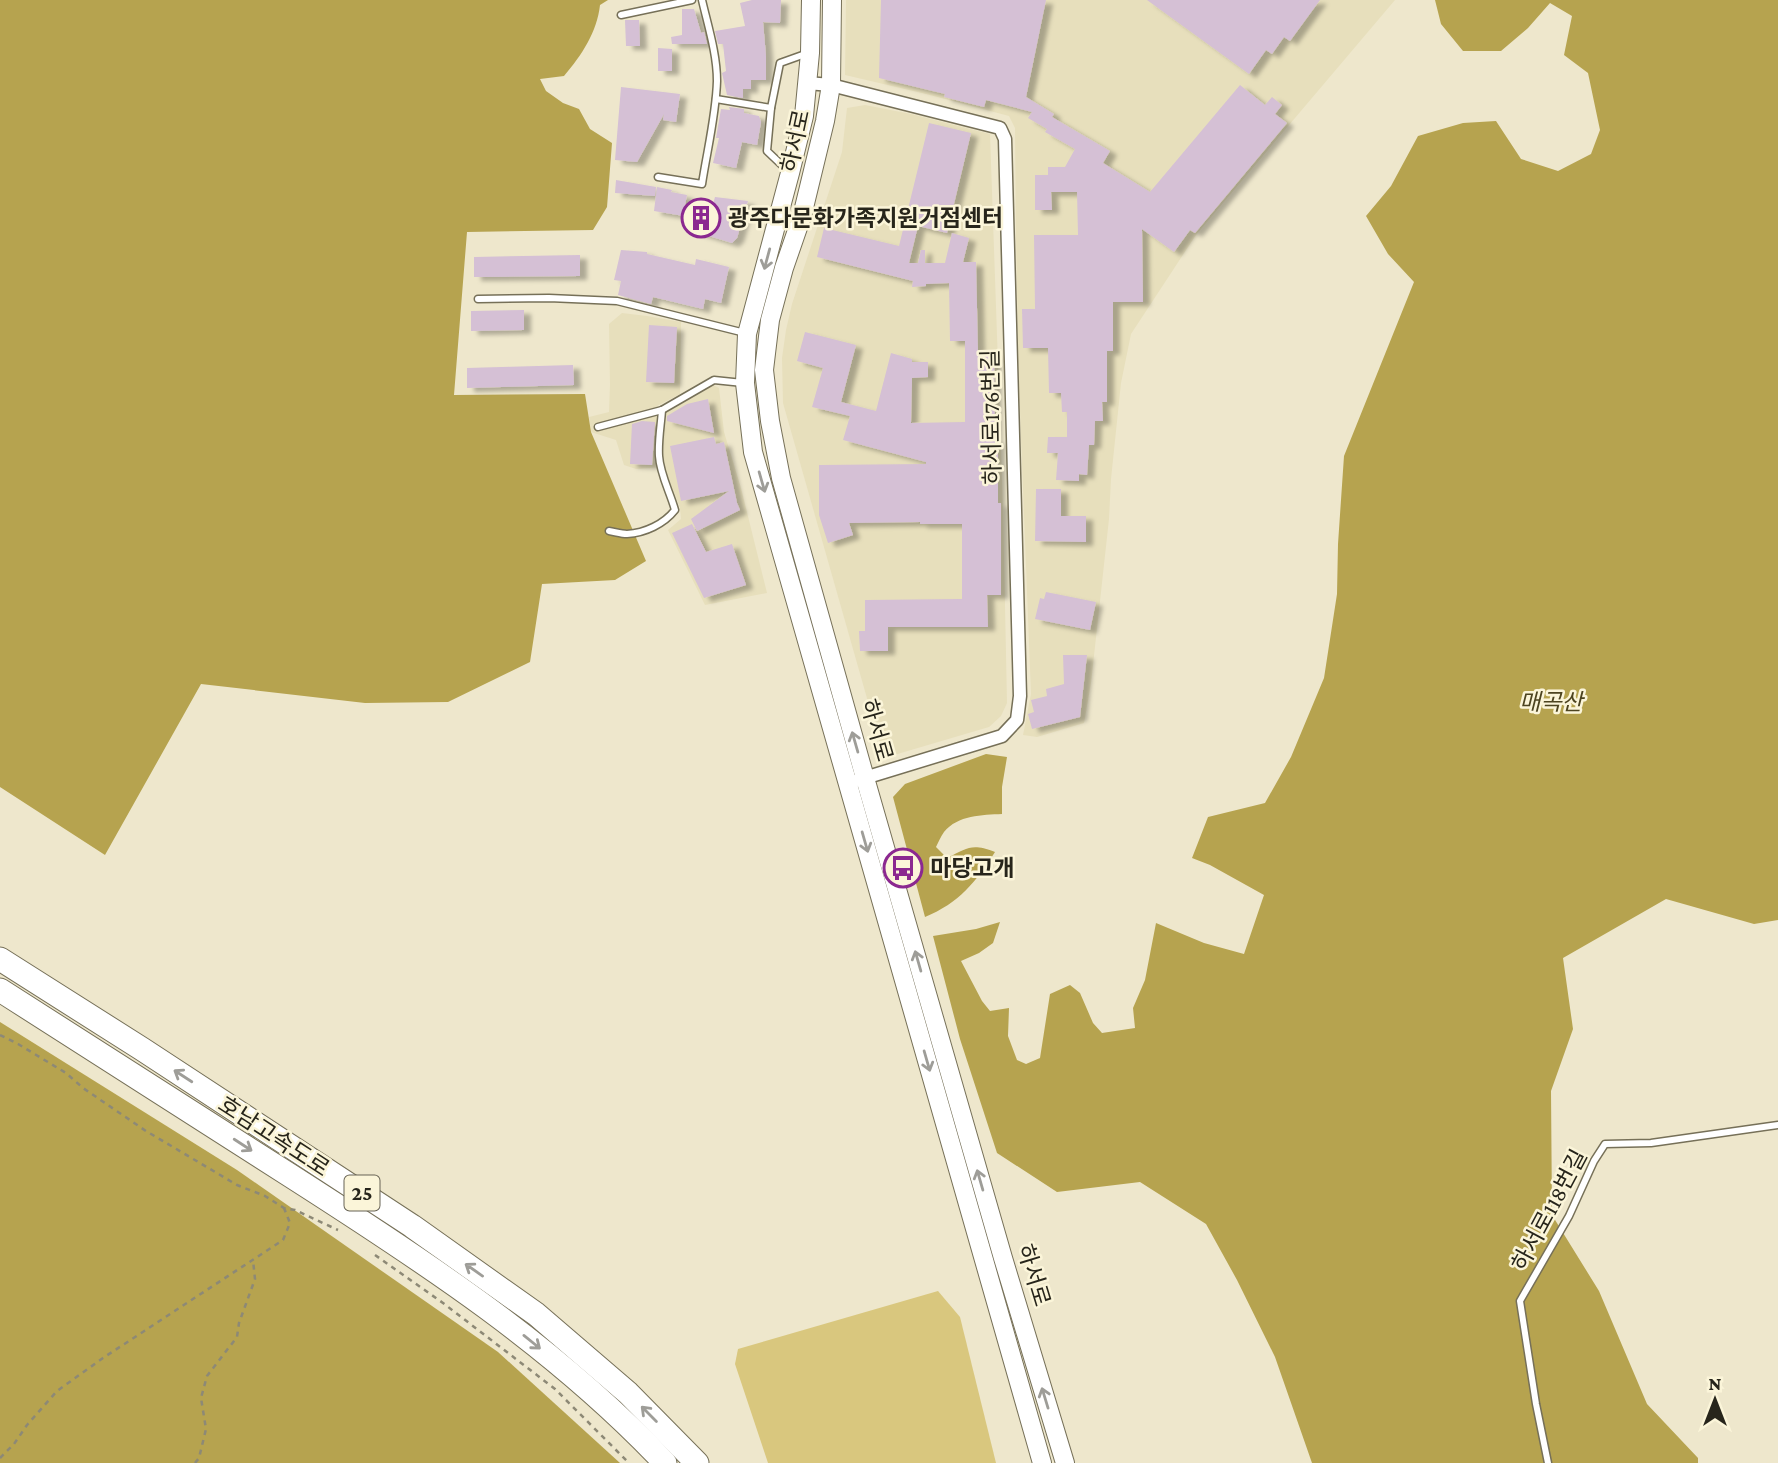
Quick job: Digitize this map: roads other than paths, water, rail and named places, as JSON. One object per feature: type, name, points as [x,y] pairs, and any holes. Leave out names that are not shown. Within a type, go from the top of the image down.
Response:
[{"type":"highway","name":"호남고속도로","points":[[0,959],[401,1219],[536,1314],[628,1393],[697,1463]]},
{"type":"highway","name":"호남고속도로","points":[[0,990],[374,1229],[507,1322],[584,1384],[665,1463]]},
{"type":"highway","points":[[0,1004],[124,1069]]},
{"type":"main road","name":"하서로","points":[[811,0],[810,53],[804,116],[747,334],[745,383],[753,452],[857,780],[1065,1463]]},
{"type":"main road","name":"하서로","points":[[832,0],[831,85],[816,167],[770,320],[764,370],[769,421],[857,780],[1042,1463]]},
{"type":"street","name":"하서로176번길","points":[[807,83],[831,85],[1000,128],[1005,139],[1020,696],[1017,720],[1002,736],[857,780]]},
{"type":"lane","points":[[621,15],[692,0]]},
{"type":"lane","points":[[658,177],[702,184],[717,79],[702,0]]},
{"type":"lane","name":"하서로","points":[[790,173],[767,151],[771,108],[780,63],[810,53]]},
{"type":"lane","name":"하서로","points":[[716,99],[771,108]]},
{"type":"lane","points":[[478,299],[617,301],[747,334]]},
{"type":"lane","points":[[598,427],[662,410],[714,380],[745,383]]},
{"type":"lane","points":[[609,531],[627,534],[649,529],[668,519],[675,510],[663,477],[659,456],[662,410]]},
{"type":"lane","name":"하서로118번길","points":[[1548,1463],[1520,1301],[1569,1216],[1594,1161],[1605,1144],[1651,1143],[1778,1125]]},
{"type":"place","name":"광주다문화가족지원거점센터","points":[[701,218]]},
{"type":"place","name":"마당고개","points":[[903,868]]},
{"type":"park label","name":"매곡산","points":[[1551,702]]}]
